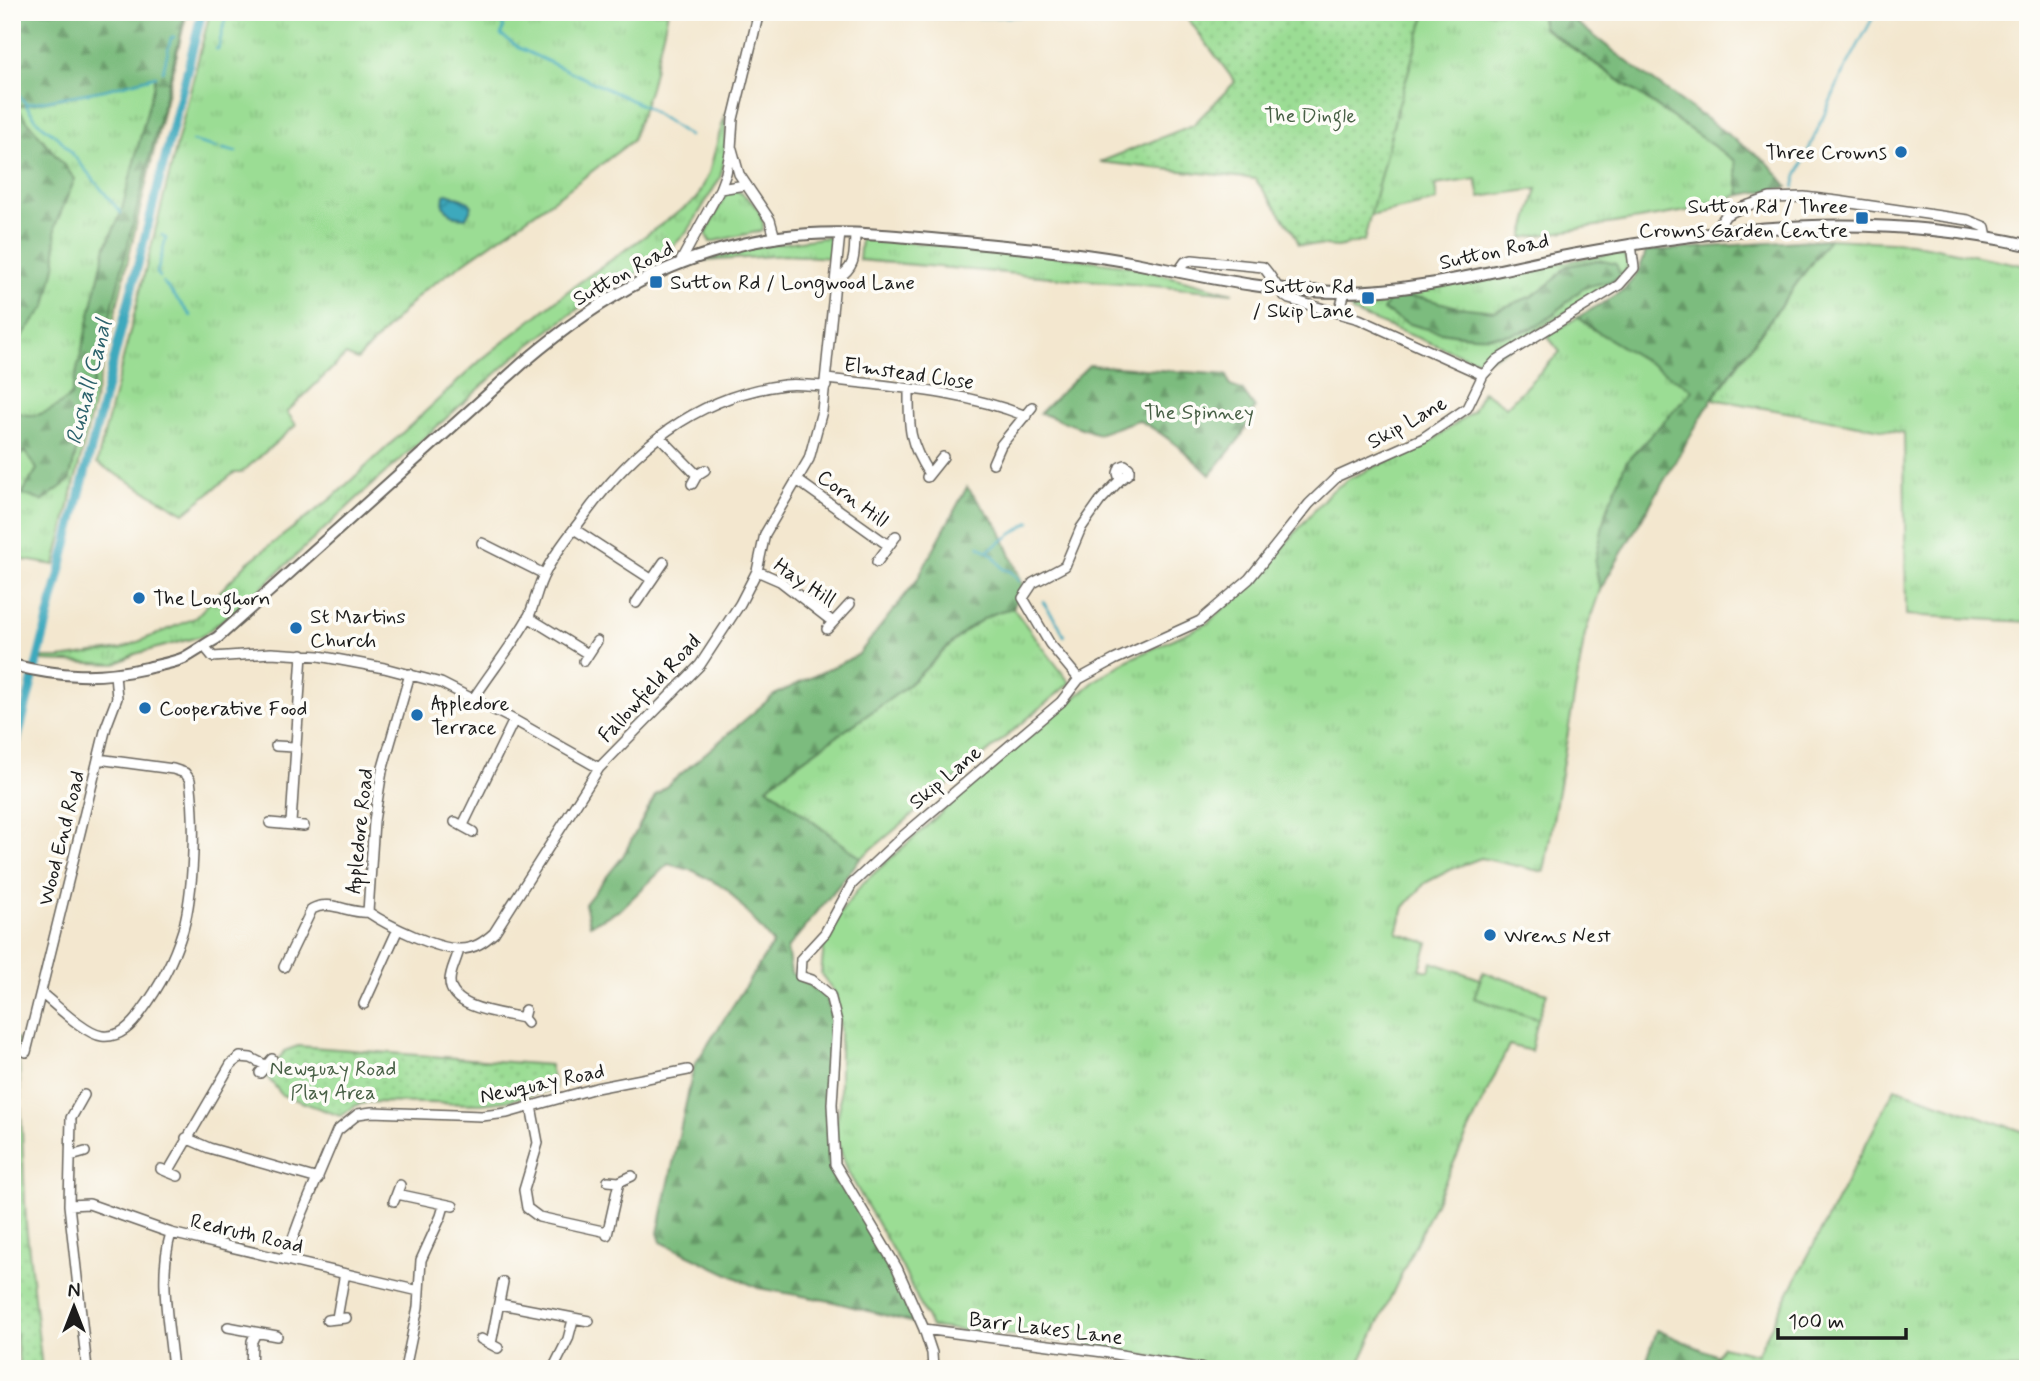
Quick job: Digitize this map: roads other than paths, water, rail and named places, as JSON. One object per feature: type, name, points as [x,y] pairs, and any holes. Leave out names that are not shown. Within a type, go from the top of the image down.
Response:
[{"type":"main road","name":"Sutton Road","points":[[16,666],[79,677],[116,674],[184,658],[217,638],[545,344],[597,306],[681,261],[737,244],[800,234],[855,234],[1084,255],[1132,262],[1239,285],[1345,292],[1399,289],[1631,244],[1715,231],[1840,224],[1903,226],[2028,245]]},
{"type":"street","points":[[681,261],[720,189],[731,148],[733,119],[759,12]]},
{"type":"street","points":[[731,148],[738,174],[770,220],[775,238]]},
{"type":"street","points":[[720,189],[745,185]]},
{"type":"street","name":"Sutton Road","points":[[1715,231],[1726,215],[1743,206],[1770,198],[1804,197],[1968,220],[1985,227],[1987,237]]},
{"type":"street","name":"Fallowfield Road","points":[[459,949],[480,945],[494,933],[599,768],[699,665],[740,604],[757,570],[765,534],[809,459],[827,383],[841,233]]},
{"type":"street","name":"Fallowfield Road","points":[[837,279],[853,264],[855,234]]},
{"type":"street","name":"Skip Lane","points":[[933,1369],[932,1353],[924,1329],[897,1268],[835,1164],[832,1104],[837,1021],[830,995],[812,980],[800,976],[801,959],[825,933],[852,884],[903,836],[1061,702],[1079,679],[1200,621],[1249,579],[1309,504],[1338,476],[1423,438],[1467,408],[1483,375],[1497,360],[1619,285],[1634,268],[1631,244]]},
{"type":"street","points":[[1178,272],[1185,262],[1192,260],[1263,267],[1271,275],[1282,295],[1289,299],[1339,312],[1483,375]]},
{"type":"street","points":[[1339,312],[1345,292]]},
{"type":"street","name":"Elmstead Close","points":[[474,698],[528,617],[544,574],[574,530],[609,483],[632,458],[681,419],[747,392],[786,385],[827,383],[946,393],[1026,416]]},
{"type":"street","points":[[909,389],[909,429],[916,454],[928,476],[943,457]]},
{"type":"street","points":[[993,463],[1001,445],[1032,407]]},
{"type":"street","points":[[660,436],[698,476]]},
{"type":"street","name":"Corn Hill","points":[[797,480],[888,545]]},
{"type":"street","points":[[1079,679],[1050,644],[1023,598],[1033,583],[1065,566],[1081,528],[1100,501],[1120,480]]},
{"type":"street","points":[[574,530],[651,579]]},
{"type":"street","name":"Corn Hill","points":[[877,562],[896,536]]},
{"type":"street","points":[[480,542],[544,574]]},
{"type":"street","points":[[636,603],[664,562]]},
{"type":"street","name":"Hay Hill","points":[[757,570],[780,581],[830,626],[850,604]]},
{"type":"street","points":[[528,617],[586,657],[597,641]]},
{"type":"street","points":[[204,646],[214,657],[250,653],[302,654],[410,674],[441,683],[474,698],[599,768]]},
{"type":"street","points":[[291,823],[302,654]]},
{"type":"street","name":"Wood End Road","points":[[26,1052],[106,727],[117,698],[116,674]]},
{"type":"street","name":"Appledore Road","points":[[368,912],[374,821],[382,771],[410,674]]},
{"type":"street","points":[[473,832],[459,823],[514,720]]},
{"type":"street","points":[[276,746],[294,747]]},
{"type":"street","points":[[41,993],[89,1031],[101,1036],[122,1033],[151,998],[172,959],[183,929],[192,852],[190,780],[185,773],[173,769],[98,759]]},
{"type":"street","points":[[270,823],[304,826]]},
{"type":"street","points":[[284,967],[293,960],[312,909],[319,905],[329,905],[357,913],[368,912],[398,929],[459,949],[450,980],[459,1000],[469,1005],[525,1017]]},
{"type":"street","points":[[364,1004],[398,929]]},
{"type":"street","points":[[370,992],[380,998]]},
{"type":"street","points":[[178,1176],[164,1170],[231,1064],[240,1057],[251,1058],[265,1066]]},
{"type":"street","name":"Newquay Road","points":[[285,1260],[337,1131],[358,1114],[372,1112],[482,1116],[507,1113],[596,1088],[688,1070]]},
{"type":"street","points":[[84,1095],[72,1112],[69,1205],[87,1369]]},
{"type":"street","points":[[531,1106],[538,1143],[524,1190],[527,1208],[539,1217],[607,1234],[619,1182]]},
{"type":"street","points":[[186,1138],[209,1148],[318,1179]]},
{"type":"street","points":[[71,1156],[85,1152]]},
{"type":"street","points":[[608,1181],[619,1182],[632,1176]]},
{"type":"street","points":[[397,1194],[449,1206],[441,1216],[421,1260],[419,1291],[405,1369]]},
{"type":"street","name":"Redruth Road","points":[[69,1205],[89,1204],[171,1233],[419,1291]]},
{"type":"street","points":[[171,1233],[166,1248],[164,1279],[173,1369]]},
{"type":"street","points":[[337,1319],[347,1274]]},
{"type":"street","points":[[481,1339],[494,1346],[503,1282]]},
{"type":"street","points":[[500,1304],[589,1321]]},
{"type":"street","points":[[553,1369],[568,1339],[573,1320]]},
{"type":"street","points":[[228,1327],[277,1336]]},
{"type":"street","name":"Barr Lakes Lane","points":[[924,1329],[1102,1352],[1204,1369]]},
{"type":"street","points":[[251,1369],[252,1340],[256,1333]]},
{"type":"water","points":[[448,193],[472,206],[466,218],[455,217],[443,206],[444,195]]},
{"type":"waterway","name":"Rushall Canal","points":[[12,761],[202,12]]},
{"type":"waterway","points":[[216,49],[227,12]]},
{"type":"waterway","points":[[485,12],[504,26],[501,35],[519,48],[646,107],[689,136]]},
{"type":"waterway","points":[[907,12],[924,17],[958,18],[1058,15],[1099,23],[1115,18],[1156,20],[1165,12]]},
{"type":"waterway","points":[[1794,187],[1842,75],[1876,12]]},
{"type":"waterway","points":[[163,71],[171,38],[174,37]]},
{"type":"waterway","points":[[12,86],[26,104],[104,90],[156,76]]},
{"type":"waterway","points":[[26,105],[38,122],[60,139],[121,213]]},
{"type":"waterway","points":[[192,141],[218,148]]},
{"type":"waterway","points":[[223,149],[236,152]]},
{"type":"waterway","points":[[160,277],[157,273],[166,238],[162,235]]},
{"type":"waterway","points":[[163,282],[191,316]]},
{"type":"waterway","points":[[987,551],[1030,522]]},
{"type":"waterway","points":[[979,546],[993,555],[1003,569],[1010,571],[1019,581]]},
{"type":"waterway","points":[[1043,602],[1064,636]]},
{"type":"place","name":"Three Crowns","points":[[1901,152]]},
{"type":"place","name":"Sutton Rd / Three Crowns Garden Centre","points":[[1862,218]]},
{"type":"place","name":"Sutton Rd / Longwood Lane","points":[[656,282]]},
{"type":"place","name":"Sutton Rd / Skip Lane","points":[[1368,298]]},
{"type":"place","name":"The Longhorn","points":[[139,598]]},
{"type":"place","name":"St Martins Church","points":[[296,628]]},
{"type":"place","name":"Cooperative Food","points":[[145,708]]},
{"type":"place","name":"Appledore Terrace","points":[[417,715]]},
{"type":"place","name":"Wrens Nest","points":[[1490,935]]},
{"type":"park label","name":"The Dingle","points":[[1310,115]]},
{"type":"park label","name":"The Spinney","points":[[1199,412]]},
{"type":"park label","name":"Newquay Road Play Area","points":[[333,1080]]}]
